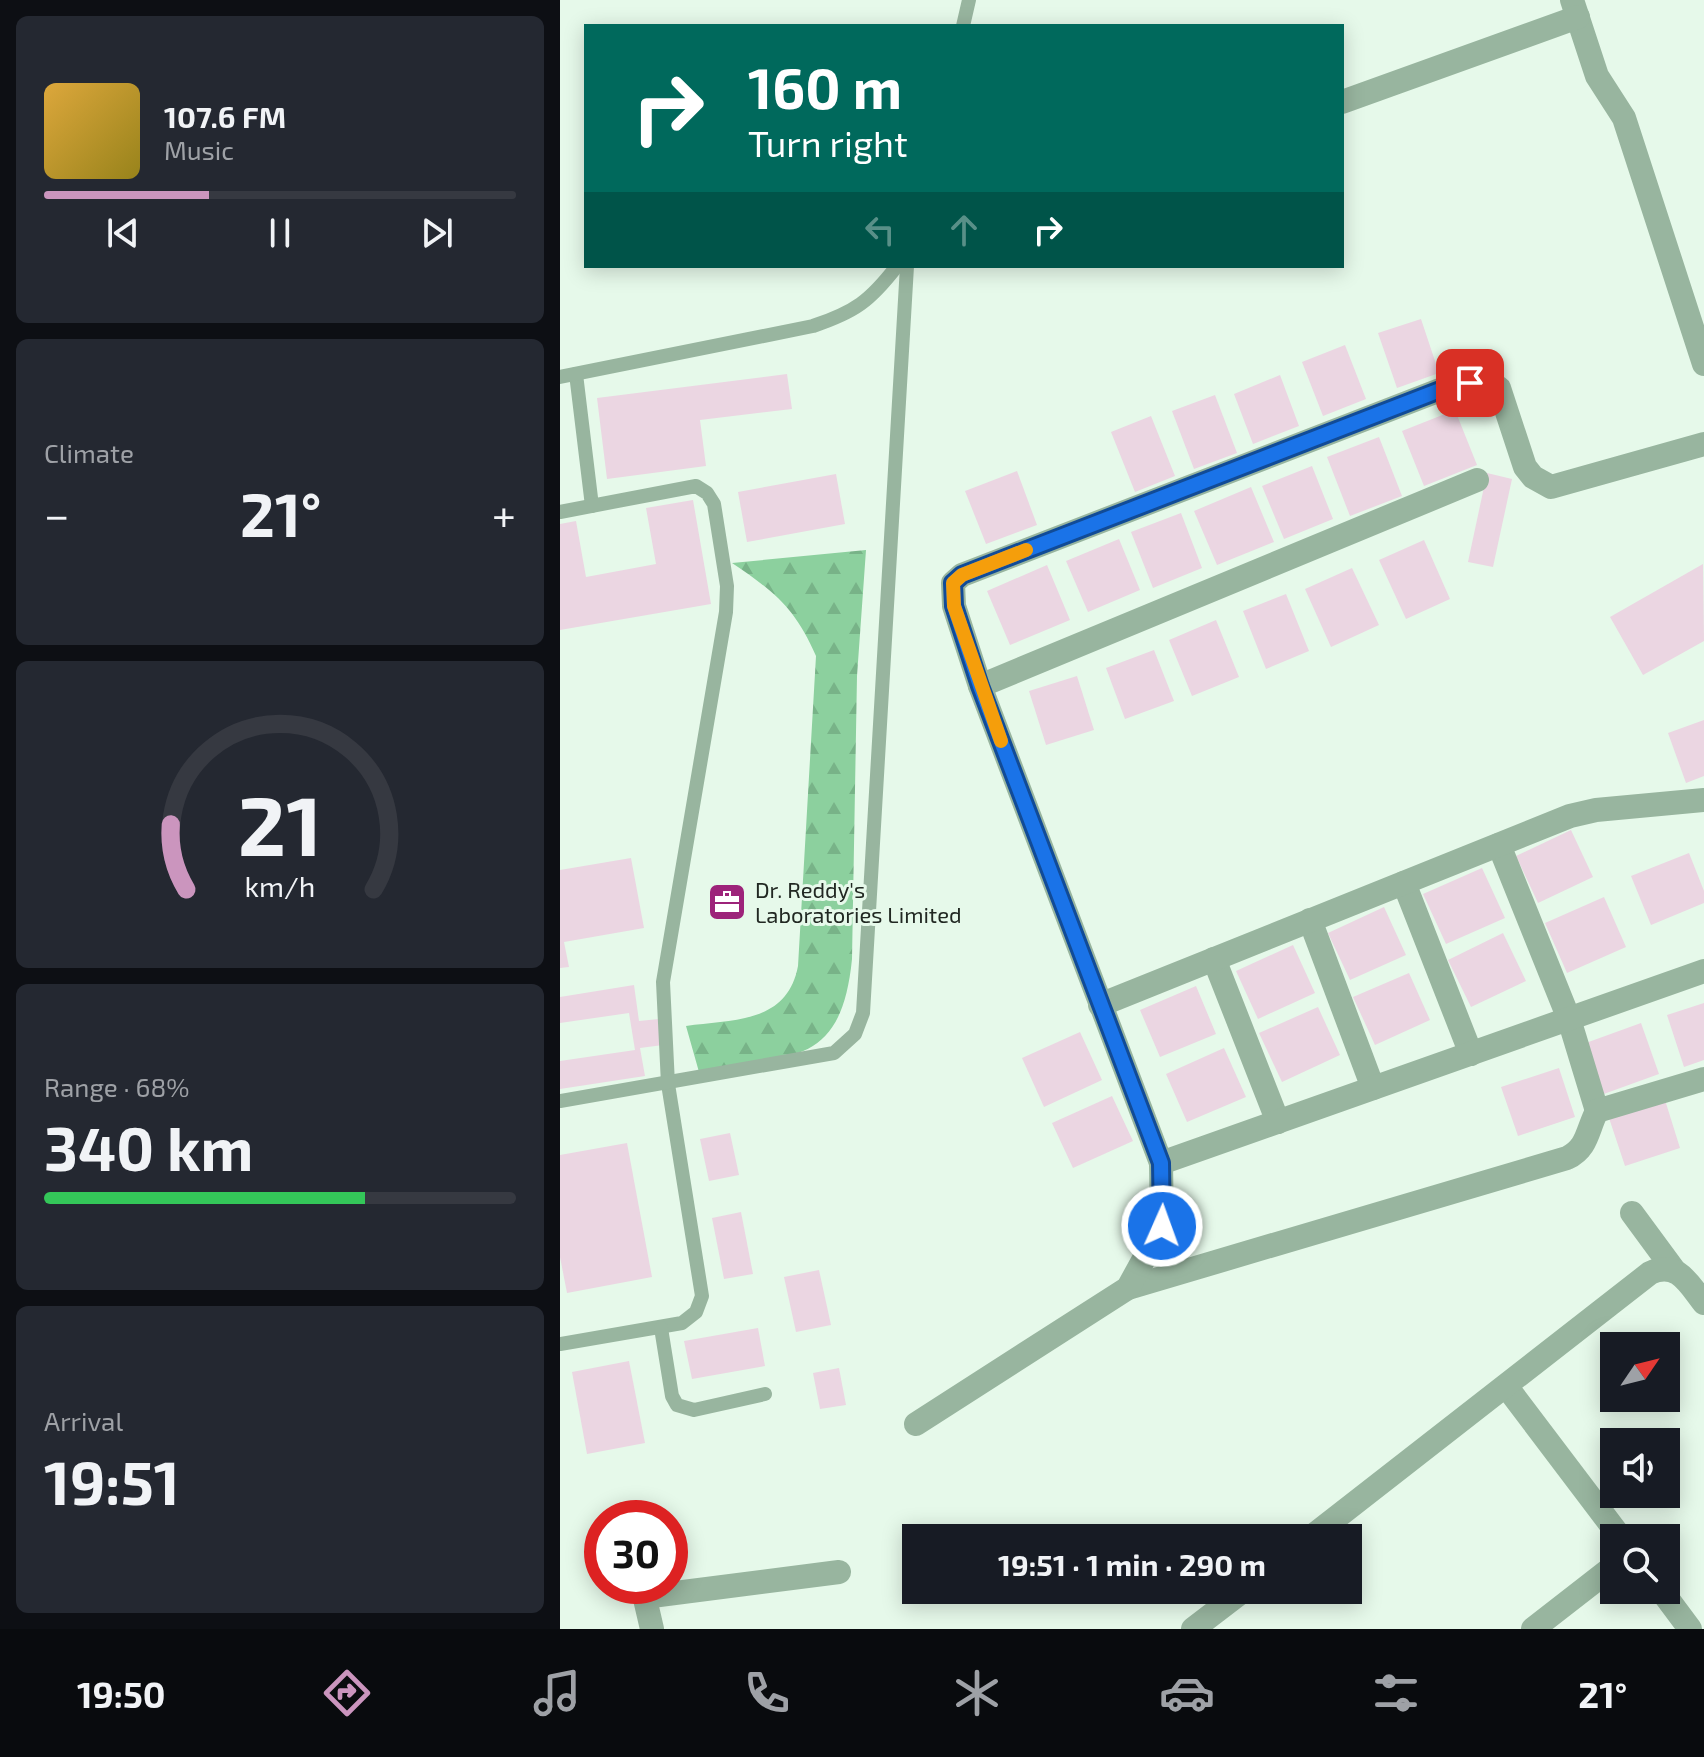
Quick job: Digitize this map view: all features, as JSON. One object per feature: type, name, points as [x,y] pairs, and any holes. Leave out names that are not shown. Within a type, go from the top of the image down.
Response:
[{"type":"street","points":[[1344,101],[1575,8],[1597,76],[1624,118],[1704,364]]},
{"type":"street","points":[[1128,1288],[1162,1226],[1161,1163],[980,686],[952,594],[953,583],[962,575],[1453,385],[1487,381],[1499,388],[1525,467],[1533,477],[1551,487],[1704,444]]},
{"type":"street","points":[[980,686],[1477,480]]},
{"type":"street","points":[[1100,1005],[1570,816],[1596,810],[1704,800]]},
{"type":"street","points":[[916,1424],[1128,1288],[1567,1158],[1578,1152],[1586,1142],[1597,1111],[1569,1019],[1499,845]]},
{"type":"street","points":[[1404,883],[1471,1054]]},
{"type":"street","points":[[1310,920],[1373,1088]]},
{"type":"street","points":[[1214,959],[1278,1122]]},
{"type":"street","points":[[1161,1163],[1704,971]]},
{"type":"street","points":[[1597,1111],[1704,1079]]},
{"type":"street","points":[[1632,1213],[1674,1270],[1704,1303]]},
{"type":"street","points":[[1328,1524],[1650,1273],[1662,1267],[1674,1270]]},
{"type":"street","points":[[1506,1386],[1610,1524]]},
{"type":"street","points":[[688,1587],[839,1572]]},
{"type":"street","points":[[1533,1629],[1600,1577]]},
{"type":"street","points":[[646,1604],[652,1629]]},
{"type":"street","points":[[1193,1629],[1226,1604]]},
{"type":"street","points":[[1671,1604],[1690,1629]]},
{"type":"lane","points":[[963,24],[969,0]]},
{"type":"lane","points":[[560,377],[825,322],[849,314],[874,296],[895,268]]},
{"type":"lane","points":[[560,1101],[834,1053],[855,1034],[863,1013],[907,268]]},
{"type":"lane","points":[[576,374],[592,506]]},
{"type":"lane","points":[[560,512],[696,486],[707,493],[714,504],[727,586],[726,612],[663,982],[668,1084],[702,1296],[696,1312],[682,1323],[560,1344]]},
{"type":"lane","points":[[661,1328],[672,1396],[677,1405],[694,1410],[765,1394]]},
{"type":"green space","points":[[866,550],[857,676],[852,959],[846,995],[836,1021],[823,1038],[806,1050],[760,1062],[699,1072],[686,1026],[739,1019],[770,1009],[792,985],[798,966],[816,656],[792,613],[760,583],[732,563]]},
{"type":"building","points":[[1421,319],[1439,373],[1397,388],[1378,333]]},
{"type":"building","points":[[1345,345],[1366,399],[1323,416],[1302,362]]},
{"type":"building","points":[[787,374],[792,409],[700,420],[706,466],[607,479],[597,398]]},
{"type":"building","points":[[1280,375],[1299,426],[1253,444],[1234,394]]},
{"type":"building","points":[[1215,395],[1237,453],[1194,469],[1172,411]]},
{"type":"building","points":[[1455,410],[1477,465],[1424,486],[1402,431]]},
{"type":"building","points":[[1151,416],[1175,476],[1135,492],[1111,432]]},
{"type":"building","points":[[1379,437],[1402,496],[1350,516],[1327,457]]},
{"type":"building","points":[[1312,466],[1333,519],[1284,539],[1262,486]]},
{"type":"building","points":[[1017,471],[1037,525],[986,544],[965,491]]},
{"type":"building","points":[[1487,473],[1512,479],[1493,567],[1468,562]]},
{"type":"building","points":[[836,474],[845,524],[747,542],[738,492]]},
{"type":"building","points":[[1251,487],[1274,542],[1217,565],[1194,511]]},
{"type":"building","points":[[693,500],[711,604],[560,630],[560,524],[576,521],[586,577],[656,564],[646,508]]},
{"type":"building","points":[[1181,513],[1202,568],[1153,588],[1131,532]]},
{"type":"building","points":[[1119,539],[1140,590],[1088,612],[1066,561]]},
{"type":"building","points":[[1424,540],[1450,599],[1406,619],[1379,560]]},
{"type":"building","points":[[1703,564],[1704,641],[1643,675],[1610,617]]},
{"type":"building","points":[[1047,565],[1070,620],[1010,645],[987,591]]},
{"type":"building","points":[[1352,568],[1379,625],[1331,647],[1305,589]]},
{"type":"building","points":[[1286,594],[1309,651],[1266,669],[1243,611]]},
{"type":"building","points":[[1216,620],[1239,677],[1192,696],[1169,640]]},
{"type":"building","points":[[1154,650],[1174,701],[1125,719],[1106,668]]},
{"type":"building","points":[[1077,676],[1094,730],[1046,745],[1029,691]]},
{"type":"building","points":[[1704,720],[1704,776],[1686,783],[1668,733]]},
{"type":"building","points":[[1571,830],[1593,877],[1538,903],[1516,856]]},
{"type":"building","points":[[1689,853],[1704,891],[1704,903],[1651,925],[1631,876]]},
{"type":"building","points":[[631,858],[644,928],[564,942],[569,967],[560,968],[560,870]]},
{"type":"building","points":[[1482,868],[1505,918],[1446,944],[1423,894]]},
{"type":"building","points":[[1604,897],[1626,947],[1567,973],[1545,923]]},
{"type":"building","points":[[1384,907],[1406,955],[1350,980],[1328,933]]},
{"type":"building","points":[[1503,933],[1526,981],[1471,1007],[1448,960]]},
{"type":"building","points":[[1293,945],[1315,993],[1258,1019],[1236,971]]},
{"type":"building","points":[[1409,973],[1430,1020],[1375,1045],[1353,997]]},
{"type":"building","points":[[634,985],[639,1021],[659,1019],[663,1045],[640,1048],[645,1076],[560,1089],[560,1061],[635,1050],[629,1013],[560,1023],[560,997]]},
{"type":"building","points":[[1196,986],[1216,1034],[1160,1057],[1140,1010]]},
{"type":"building","points":[[1704,1003],[1704,1060],[1684,1067],[1667,1015]]},
{"type":"building","points":[[1318,1007],[1340,1055],[1282,1082],[1259,1033]]},
{"type":"building","points":[[1641,1023],[1659,1074],[1601,1095],[1583,1044]]},
{"type":"building","points":[[1080,1032],[1102,1080],[1044,1107],[1022,1058]]},
{"type":"building","points":[[1224,1048],[1246,1097],[1187,1122],[1166,1074]]},
{"type":"building","points":[[1559,1068],[1575,1117],[1518,1136],[1501,1087]]},
{"type":"building","points":[[1112,1096],[1133,1141],[1073,1168],[1052,1123]]},
{"type":"building","points":[[1665,1100],[1680,1148],[1625,1166],[1609,1118]]},
{"type":"building","points":[[730,1133],[739,1175],[709,1181],[700,1139]]},
{"type":"building","points":[[627,1143],[652,1277],[567,1293],[560,1257],[560,1155]]},
{"type":"building","points":[[741,1212],[753,1274],[724,1279],[712,1218]]},
{"type":"building","points":[[819,1270],[831,1325],[796,1332],[784,1277]]},
{"type":"building","points":[[758,1328],[765,1366],[692,1379],[684,1341]]},
{"type":"building","points":[[629,1361],[645,1443],[587,1454],[572,1372]]},
{"type":"building","points":[[839,1368],[846,1405],[820,1409],[813,1373]]},
{"type":"slow traffic","points":[[1001,741],[954,606],[953,583],[962,575],[1026,550]]},
{"type":"place","name":"Dr. Reddy's Laboratories Limited","points":[[727,902]]},
{"type":"route","points":[[1162,1226],[1161,1163],[980,686],[954,606],[953,583],[962,575],[1048,541],[1453,385],[1470,383]]}]
